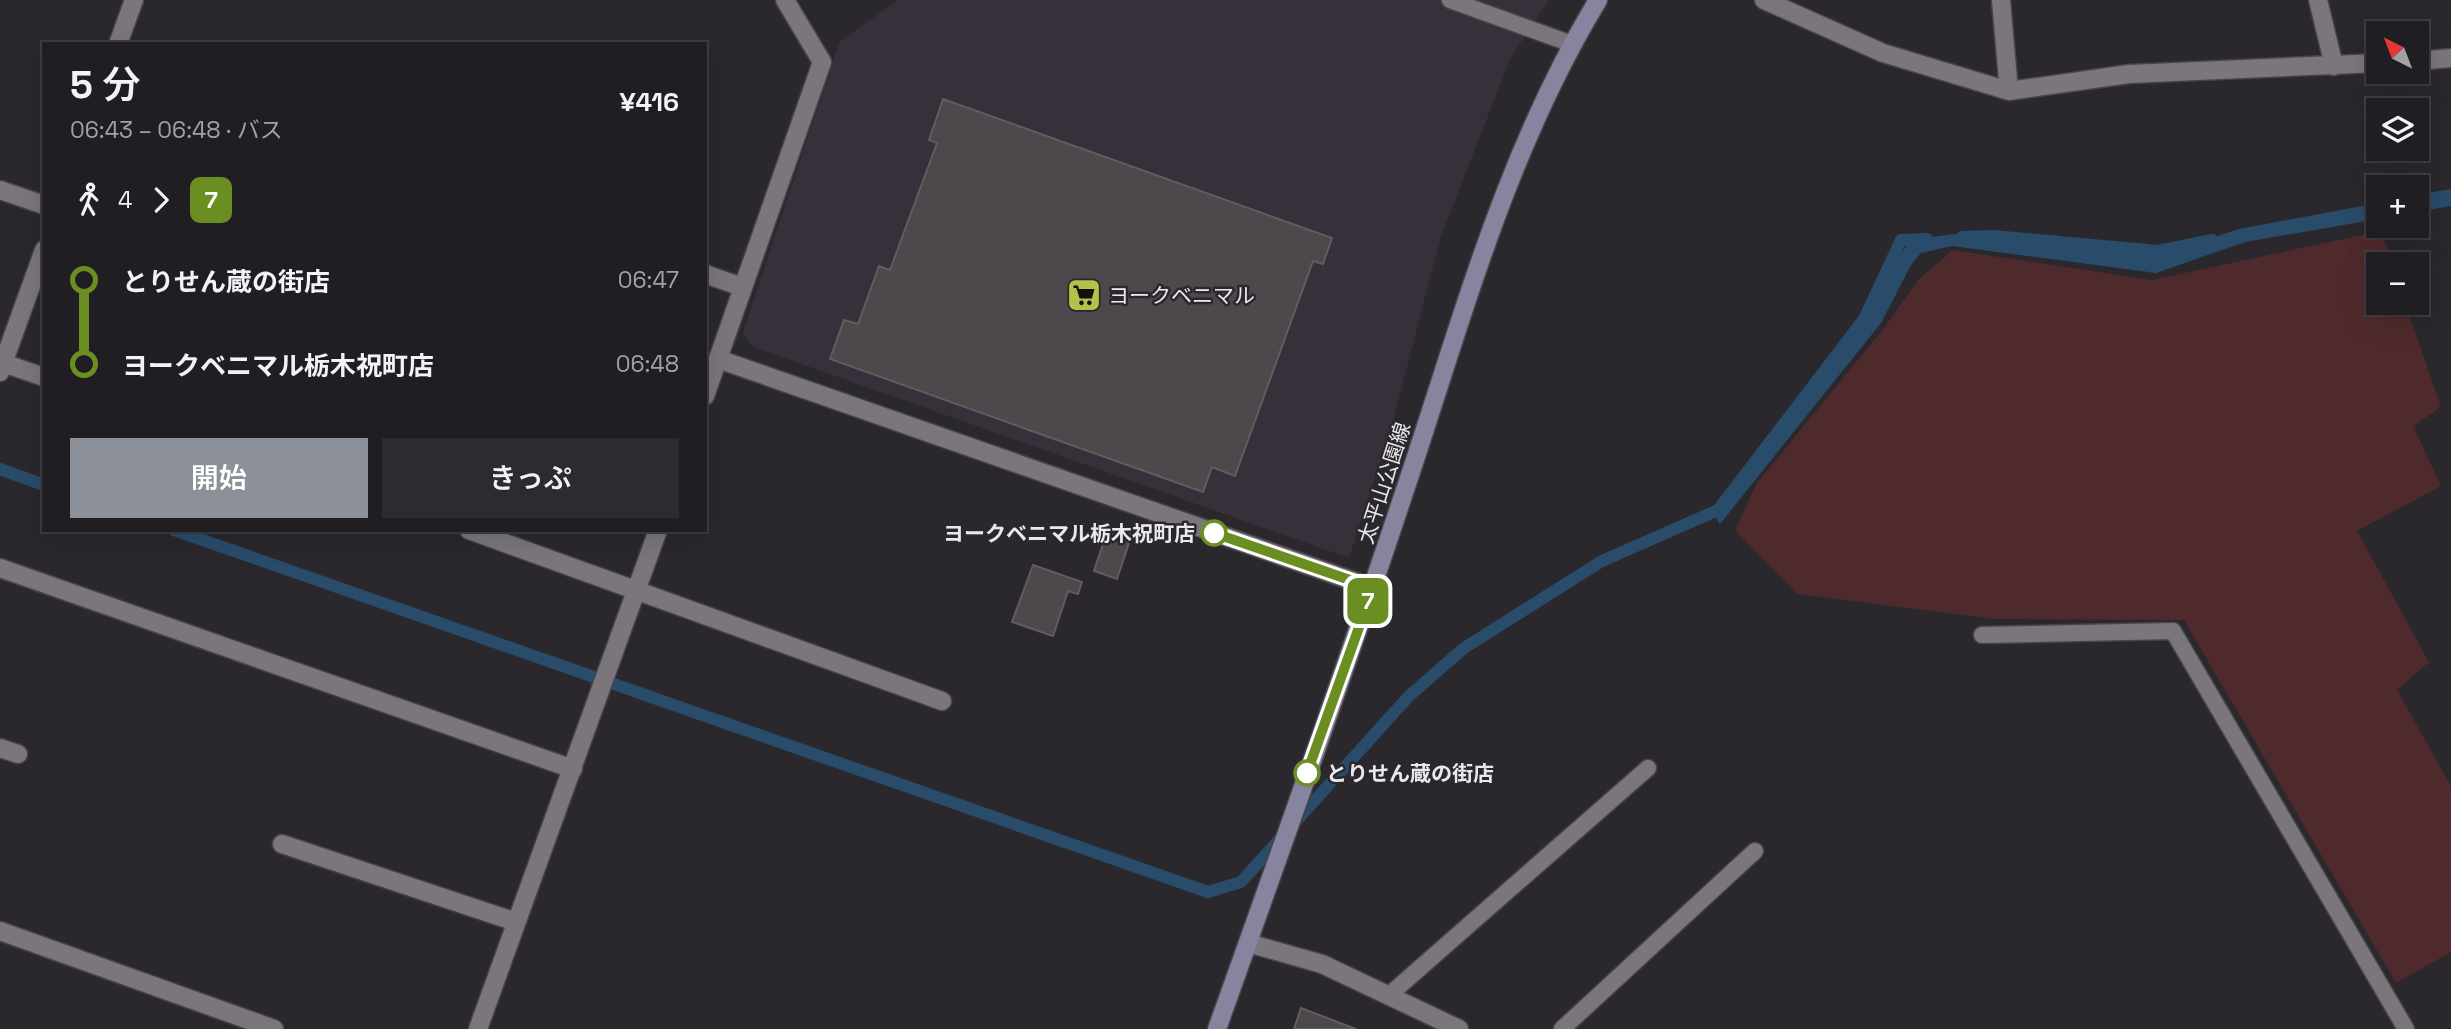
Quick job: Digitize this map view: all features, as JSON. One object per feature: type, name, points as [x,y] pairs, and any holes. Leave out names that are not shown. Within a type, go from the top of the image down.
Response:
[{"type":"main road","name":"太平山公園線","points":[[1217,1029],[1373,588],[1510,178],[1538,111],[1598,0]]},
{"type":"street","points":[[119,42],[134,0]]},
{"type":"street","points":[[707,390],[822,62],[785,0]]},
{"type":"street","points":[[1764,0],[1882,53],[2009,92],[2129,74],[2366,64]]},
{"type":"street","points":[[2001,0],[2009,92]]},
{"type":"street","points":[[2318,0],[2334,66]]},
{"type":"street","points":[[2429,60],[2451,58]]},
{"type":"street","points":[[0,190],[42,204]]},
{"type":"street","points":[[42,255],[1,366],[42,376]]},
{"type":"street","points":[[707,275],[742,287]]},
{"type":"street","points":[[718,359],[1373,588]]},
{"type":"street","points":[[475,532],[942,701]]},
{"type":"street","points":[[478,1029],[657,532]]},
{"type":"street","points":[[0,568],[573,769]]},
{"type":"street","points":[[0,748],[18,754]]},
{"type":"street","points":[[282,844],[516,922]]},
{"type":"street","points":[[0,931],[274,1029]]},
{"type":"street","points":[[1248,943],[1322,964],[1459,1029]]},
{"type":"lane","points":[[1450,0],[1572,44]]},
{"type":"lane","points":[[1982,635],[2173,631],[2406,1029]]},
{"type":"lane","points":[[1388,996],[1648,768]]},
{"type":"lane","points":[[1562,1029],[1755,851]]},
{"type":"shaded area","points":[[898,0],[1549,0],[1511,57],[1440,239],[1393,421],[1349,558],[751,346],[743,332],[840,41]]},
{"type":"shaded area","points":[[2366,234],[2366,238],[2383,238],[2388,252],[2366,252],[2366,315],[2409,315],[2441,407],[2413,426],[2441,486],[2357,531],[2429,662],[2397,690],[2451,786],[2451,952],[2396,983],[2184,620],[1994,619],[1798,594],[1735,530],[1757,483],[1885,327],[1918,280],[1953,250],[2152,280]]},
{"type":"water","points":[[2451,189],[2451,206],[2429,210],[2429,193]]},
{"type":"water","points":[[2366,205],[2366,221],[2245,242],[2156,273],[1952,246],[1921,253],[1911,265],[1881,323],[1720,524],[1710,509],[1747,475],[1875,308],[1895,260],[1912,240],[1953,234],[2158,256],[2239,229]]},
{"type":"building","name":"ヨークベニマル","points":[[943,99],[1332,238],[1323,264],[1313,261],[1235,476],[1212,467],[1203,492],[830,359],[844,320],[858,324],[879,266],[890,270],[937,143],[929,140]]},
{"type":"building","points":[[1109,526],[1132,534],[1117,579],[1094,571]]},
{"type":"building","points":[[1033,565],[1082,582],[1078,594],[1068,591],[1053,636],[1012,622]]},
{"type":"building","points":[[1301,1008],[1356,1029],[1294,1029]]},
{"type":"waterway","points":[[1962,237],[1993,236],[2158,251],[2212,240]]},
{"type":"waterway","points":[[180,532],[1208,892],[1241,882],[1409,696],[1464,648],[1602,561],[1718,510],[1864,319],[1901,240],[1927,239]]},
{"type":"waterway","points":[[0,469],[42,484]]},
{"type":"bus line","name":"7","points":[[1214,533],[1373,588],[1307,773]]},
{"type":"place","name":"ヨークベニマル","points":[[1084,295]]},
{"type":"place","name":"ヨークベニマル栃木祝町店","points":[[1214,533]]},
{"type":"place","name":"とりせん蔵の街店","points":[[1307,773]]}]
